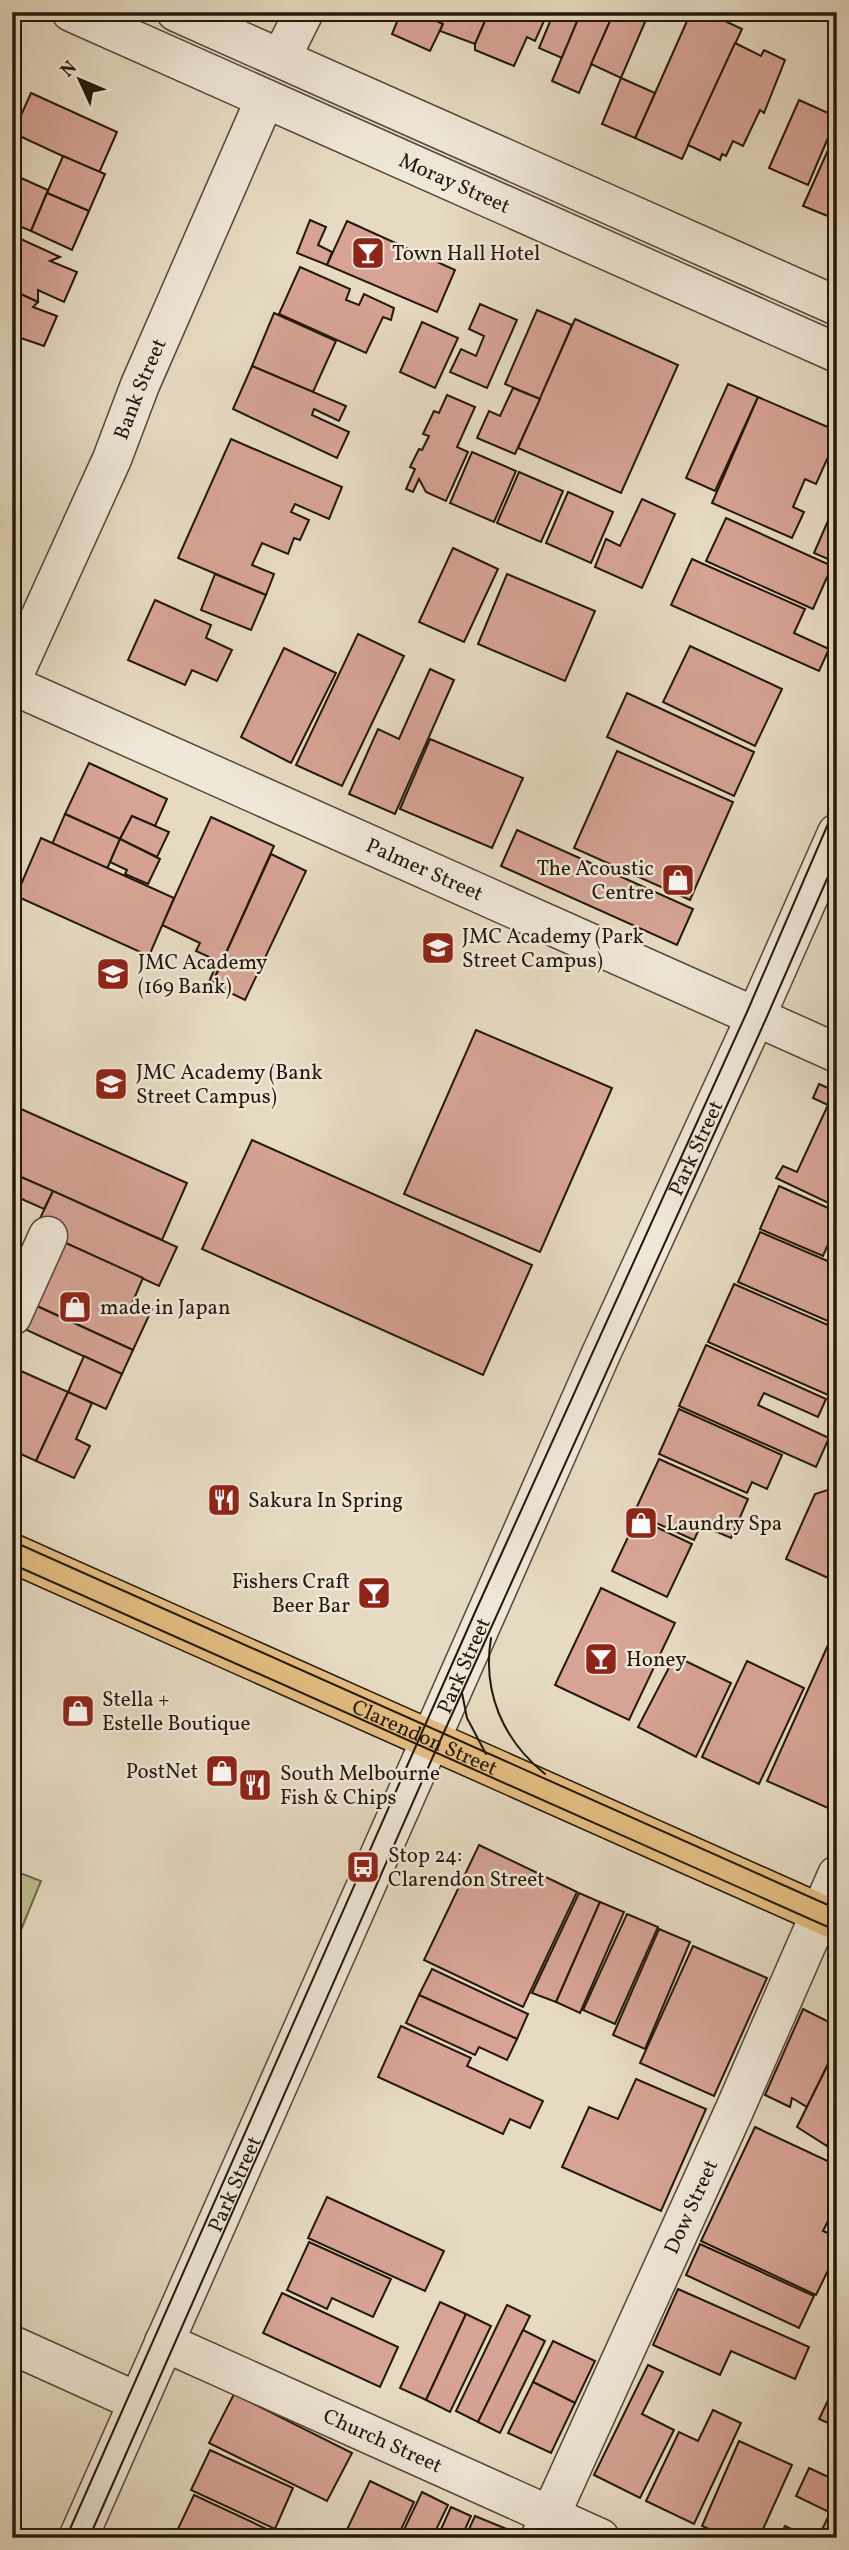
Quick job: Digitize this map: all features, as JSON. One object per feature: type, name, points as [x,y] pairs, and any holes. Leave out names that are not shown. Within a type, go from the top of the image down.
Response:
[{"type":"main road","name":"Clarendon Street","points":[[12,1553],[828,1917]]},
{"type":"street","name":"Moray Street","points":[[71,12],[837,353]]},
{"type":"street","name":"Moray Street","points":[[176,12],[837,306]]},
{"type":"street","points":[[281,58],[304,12]]},
{"type":"street","name":"Bank Street","points":[[12,682],[112,458],[140,385],[265,99]]},
{"type":"street","name":"Palmer Street","points":[[12,682],[837,1053]]},
{"type":"street","name":"Park Street","points":[[78,2538],[600,1356],[837,833]]},
{"type":"street","points":[[12,1316],[48,1236]]},
{"type":"street","name":"Dow Street","points":[[545,2526],[728,2123],[828,1917],[837,1875]]},
{"type":"street","name":"Church Street","points":[[164,2342],[545,2526],[600,2538]]},
{"type":"street","points":[[12,2345],[138,2402]]},
{"type":"green space","points":[[12,1870],[41,1881],[12,1952]]},
{"type":"building","points":[[401,12],[441,12],[437,21],[443,24],[430,51],[392,34]]},
{"type":"building","points":[[441,12],[489,12],[475,44],[440,31],[443,24],[437,21]]},
{"type":"building","points":[[489,12],[548,12],[535,41],[527,37],[514,66],[475,50]]},
{"type":"building","points":[[554,12],[581,12],[562,58],[539,48]]},
{"type":"building","points":[[581,12],[614,12],[579,93],[552,81]]},
{"type":"building","points":[[614,12],[642,12],[648,15],[621,78],[591,64]]},
{"type":"building","points":[[691,12],[706,12],[742,29],[682,159],[635,138]]},
{"type":"building","points":[[735,43],[761,56],[764,50],[785,60],[764,113],[760,110],[743,146],[733,141],[726,156],[722,154],[720,160],[688,145]]},
{"type":"building","points":[[621,78],[655,93],[635,138],[602,124]]},
{"type":"building","points":[[31,93],[117,132],[99,173],[13,133]]},
{"type":"building","points":[[799,100],[837,117],[808,185],[769,168]]},
{"type":"building","points":[[837,130],[837,216],[835,219],[803,206]]},
{"type":"building","points":[[63,156],[105,174],[89,211],[47,193]]},
{"type":"building","points":[[12,174],[48,190],[31,231],[12,223]]},
{"type":"building","points":[[47,193],[89,211],[72,250],[31,231]]},
{"type":"building","points":[[310,220],[326,227],[318,245],[332,252],[327,265],[297,253]]},
{"type":"building","points":[[347,221],[455,270],[437,312],[327,265]]},
{"type":"building","points":[[12,235],[60,257],[50,261],[77,272],[64,302],[38,290],[38,302],[12,290]]},
{"type":"building","points":[[300,267],[350,289],[346,300],[359,305],[364,294],[394,308],[391,320],[383,317],[366,353],[279,314]]},
{"type":"building","points":[[12,290],[38,302],[33,307],[57,316],[44,346],[15,336],[20,347],[12,344]]},
{"type":"building","points":[[480,304],[517,320],[487,388],[450,372],[461,349],[476,356],[484,336],[469,329]]},
{"type":"building","points":[[537,310],[572,325],[540,399],[505,384]]},
{"type":"building","points":[[274,313],[336,341],[313,392],[252,366]]},
{"type":"building","points":[[575,319],[678,365],[621,493],[518,448]]},
{"type":"building","points":[[422,322],[458,338],[435,388],[400,372]]},
{"type":"building","points":[[252,366],[346,406],[339,421],[314,409],[312,415],[349,432],[337,458],[233,409]]},
{"type":"building","points":[[728,384],[758,397],[715,491],[686,478]]},
{"type":"building","points":[[513,388],[540,399],[515,454],[477,438],[489,411],[500,416]]},
{"type":"building","points":[[447,395],[475,407],[457,447],[468,452],[446,501],[426,492],[419,479],[413,492],[406,489],[415,469],[410,467],[429,436],[423,434],[434,411],[439,413]]},
{"type":"building","points":[[758,397],[837,431],[837,437],[816,484],[805,479],[793,507],[804,512],[792,538],[712,503]]},
{"type":"building","points":[[231,439],[342,487],[329,519],[295,504],[291,512],[309,520],[300,540],[294,538],[288,554],[262,543],[252,565],[274,574],[266,595],[178,558]]},
{"type":"building","points":[[837,449],[837,472],[829,469]]},
{"type":"building","points":[[472,452],[516,471],[494,522],[450,503]]},
{"type":"building","points":[[519,472],[563,491],[541,542],[497,523]]},
{"type":"building","points":[[568,492],[613,512],[591,563],[546,543]]},
{"type":"building","points":[[642,499],[675,514],[642,588],[595,567],[606,539],[620,546]]},
{"type":"building","points":[[837,500],[837,563],[814,553]]},
{"type":"building","points":[[726,518],[832,566],[813,609],[706,561]]},
{"type":"building","points":[[453,548],[498,569],[464,642],[419,622]]},
{"type":"building","points":[[692,559],[805,609],[794,633],[829,649],[819,671],[671,605]]},
{"type":"building","points":[[215,574],[266,595],[251,630],[201,610]]},
{"type":"building","points":[[507,574],[595,611],[565,681],[478,644]]},
{"type":"building","points":[[155,600],[211,625],[206,638],[232,650],[217,681],[192,670],[185,685],[128,660]]},
{"type":"building","points":[[358,634],[404,656],[342,786],[296,765]]},
{"type":"building","points":[[690,646],[782,689],[755,746],[663,702]]},
{"type":"building","points":[[284,648],[336,673],[291,763],[241,737]]},
{"type":"building","points":[[430,669],[454,680],[395,814],[349,794],[378,729],[399,739]]},
{"type":"building","points":[[627,693],[754,752],[734,796],[607,737]]},
{"type":"building","points":[[430,739],[523,778],[492,848],[400,809]]},
{"type":"building","points":[[617,751],[733,802],[690,900],[574,848]]},
{"type":"building","points":[[89,763],[167,799],[155,826],[132,816],[120,839],[65,814]]},
{"type":"building","points":[[65,814],[120,839],[107,869],[52,844]]},
{"type":"building","points":[[132,816],[169,832],[157,857],[120,839]]},
{"type":"building","points":[[211,817],[274,846],[212,984],[209,982],[218,961],[196,951],[200,943],[162,925]]},
{"type":"building","points":[[517,830],[693,909],[677,945],[501,866]]},
{"type":"building","points":[[41,838],[174,898],[149,956],[16,896]]},
{"type":"building","points":[[120,839],[160,859],[148,884],[125,874],[127,870],[110,862]]},
{"type":"building","points":[[271,854],[306,871],[245,1000],[212,984]]},
{"type":"building","points":[[476,1030],[612,1088],[540,1252],[404,1194]]},
{"type":"building","points":[[819,1084],[837,1092],[837,1207],[776,1178],[783,1166],[797,1172],[828,1105],[813,1098]]},
{"type":"building","points":[[12,1105],[187,1183],[162,1240],[12,1173]]},
{"type":"building","points":[[252,1140],[532,1265],[483,1375],[202,1249]]},
{"type":"building","points":[[12,1173],[53,1191],[44,1209],[15,1196],[12,1201]]},
{"type":"building","points":[[779,1186],[837,1212],[837,1224],[823,1256],[760,1229]]},
{"type":"building","points":[[53,1191],[177,1247],[159,1286],[35,1229]]},
{"type":"building","points":[[760,1232],[837,1265],[837,1325],[738,1282]]},
{"type":"building","points":[[57,1239],[143,1278],[133,1301],[152,1309],[133,1350],[28,1302]]},
{"type":"building","points":[[734,1284],[837,1329],[837,1374],[828,1395],[708,1342]]},
{"type":"building","points":[[28,1302],[133,1350],[122,1374],[18,1326]]},
{"type":"building","points":[[706,1345],[826,1399],[818,1417],[764,1393],[758,1405],[829,1438],[816,1467],[679,1406]]},
{"type":"building","points":[[84,1356],[122,1374],[106,1409],[68,1392]]},
{"type":"building","points":[[12,1367],[68,1392],[36,1461],[12,1450]]},
{"type":"building","points":[[68,1392],[92,1403],[76,1439],[90,1446],[74,1478],[36,1461]]},
{"type":"building","points":[[679,1409],[782,1455],[767,1489],[752,1482],[747,1493],[659,1454]]},
{"type":"building","points":[[659,1459],[748,1499],[731,1538],[701,1525],[694,1540],[634,1513]]},
{"type":"building","points":[[837,1487],[837,1582],[786,1559],[815,1494]]},
{"type":"building","points":[[637,1518],[692,1544],[667,1597],[612,1571]]},
{"type":"building","points":[[601,1588],[675,1623],[629,1720],[555,1685]]},
{"type":"building","points":[[837,1625],[837,1812],[767,1781]]},
{"type":"building","points":[[675,1656],[731,1683],[696,1757],[638,1727]]},
{"type":"building","points":[[747,1661],[804,1688],[759,1784],[702,1757]]},
{"type":"building","points":[[479,1845],[577,1892],[523,2007],[424,1960]]},
{"type":"building","points":[[579,1893],[600,1902],[556,2002],[532,1993]]},
{"type":"building","points":[[600,1902],[624,1912],[580,2013],[556,2002]]},
{"type":"building","points":[[627,1914],[658,1927],[615,2024],[583,2010]]},
{"type":"building","points":[[659,1929],[690,1942],[645,2049],[613,2035]]},
{"type":"building","points":[[693,1946],[767,1978],[714,2096],[640,2063]]},
{"type":"building","points":[[432,1969],[528,2014],[517,2039],[419,1995]]},
{"type":"building","points":[[419,1995],[517,2039],[507,2060],[479,2047],[475,2055],[406,2023]]},
{"type":"building","points":[[803,2009],[837,2026],[837,2046],[807,2107],[792,2098],[790,2107],[765,2095]]},
{"type":"building","points":[[401,2026],[471,2058],[467,2066],[543,2101],[530,2128],[510,2119],[503,2134],[378,2077]]},
{"type":"building","points":[[837,2046],[837,2124],[827,2146],[797,2127]]},
{"type":"building","points":[[636,2079],[706,2109],[661,2211],[562,2167],[589,2107],[618,2119]]},
{"type":"building","points":[[837,2124],[837,2151],[827,2146]]},
{"type":"building","points":[[755,2127],[832,2163],[837,2177],[837,2203],[823,2231],[837,2237],[837,2252],[816,2295],[701,2241]]},
{"type":"building","points":[[327,2197],[444,2251],[425,2291],[308,2238]]},
{"type":"building","points":[[309,2242],[391,2279],[373,2317],[332,2298],[327,2309],[287,2290]]},
{"type":"building","points":[[700,2244],[814,2296],[799,2328],[686,2275]]},
{"type":"building","points":[[678,2289],[809,2347],[795,2379],[731,2351],[720,2375],[653,2345]]},
{"type":"building","points":[[282,2293],[398,2347],[380,2387],[263,2333]]},
{"type":"building","points":[[440,2302],[466,2314],[426,2400],[400,2388]]},
{"type":"building","points":[[507,2305],[530,2316],[478,2422],[456,2411]]},
{"type":"building","points":[[466,2314],[491,2326],[450,2412],[426,2400]]},
{"type":"building","points":[[523,2330],[545,2341],[500,2433],[478,2422]]},
{"type":"building","points":[[553,2341],[595,2361],[575,2403],[533,2382]]},
{"type":"building","points":[[648,2365],[663,2372],[642,2414],[674,2430],[640,2498],[594,2475]]},
{"type":"building","points":[[533,2382],[575,2403],[551,2453],[508,2433]]},
{"type":"building","points":[[832,2392],[837,2394],[837,2427],[819,2419]]},
{"type":"building","points":[[234,2394],[352,2453],[327,2501],[209,2443]]},
{"type":"building","points":[[713,2410],[741,2423],[694,2524],[646,2501],[679,2432],[698,2441]]},
{"type":"building","points":[[739,2441],[792,2465],[759,2538],[730,2538],[702,2526]]},
{"type":"building","points":[[210,2450],[293,2488],[275,2529],[191,2490]]},
{"type":"building","points":[[809,2468],[837,2481],[837,2516],[796,2496]]},
{"type":"building","points":[[370,2481],[414,2502],[397,2538],[343,2538]]},
{"type":"building","points":[[422,2492],[448,2505],[432,2538],[400,2538]]},
{"type":"building","points":[[194,2495],[286,2538],[187,2538],[176,2533]]},
{"type":"building","points":[[451,2507],[471,2516],[461,2538],[437,2538]]},
{"type":"building","points":[[475,2516],[521,2535],[520,2538],[465,2538]]},
{"type":"building","points":[[828,2517],[837,2521],[837,2538],[818,2538]]},
{"type":"building","points":[[785,2526],[810,2538],[779,2538]]},
{"type":"tram line","points":[[66,2538],[476,1610],[747,1012],[837,803]]},
{"type":"tram line","points":[[89,2538],[435,1752],[837,856]]},
{"type":"tram line","points":[[12,1541],[837,1909]]},
{"type":"tram line","points":[[12,1564],[837,1931]]},
{"type":"tram line","points":[[491,1638],[490,1677],[499,1714],[518,1746],[545,1774]]},
{"type":"tram line","points":[[462,1693],[467,1718],[486,1754]]},
{"type":"place","name":"Town Hall Hotel","points":[[368,253]]},
{"type":"place","name":"The Acoustic Centre","points":[[678,880]]},
{"type":"place","name":"JMC Academy (Park Street Campus)","points":[[438,948]]},
{"type":"place","name":"JMC Academy (169 Bank)","points":[[113,974]]},
{"type":"place","name":"JMC Academy (Bank Street Campus)","points":[[111,1084]]},
{"type":"place","name":"made in Japan","points":[[75,1307]]},
{"type":"place","name":"Sakura In Spring","points":[[224,1500]]},
{"type":"place","name":"Laundry Spa","points":[[641,1523]]},
{"type":"place","name":"Fishers Craft Beer Bar","points":[[374,1593]]},
{"type":"place","name":"Honey","points":[[601,1659]]},
{"type":"place","name":"Stella + Estelle Boutique","points":[[78,1711]]},
{"type":"place","name":"PostNet","points":[[222,1771]]},
{"type":"place","name":"South Melbourne Fish & Chips","points":[[255,1785]]},
{"type":"place","name":"Stop 24: Clarendon Street","points":[[363,1867]]}]
